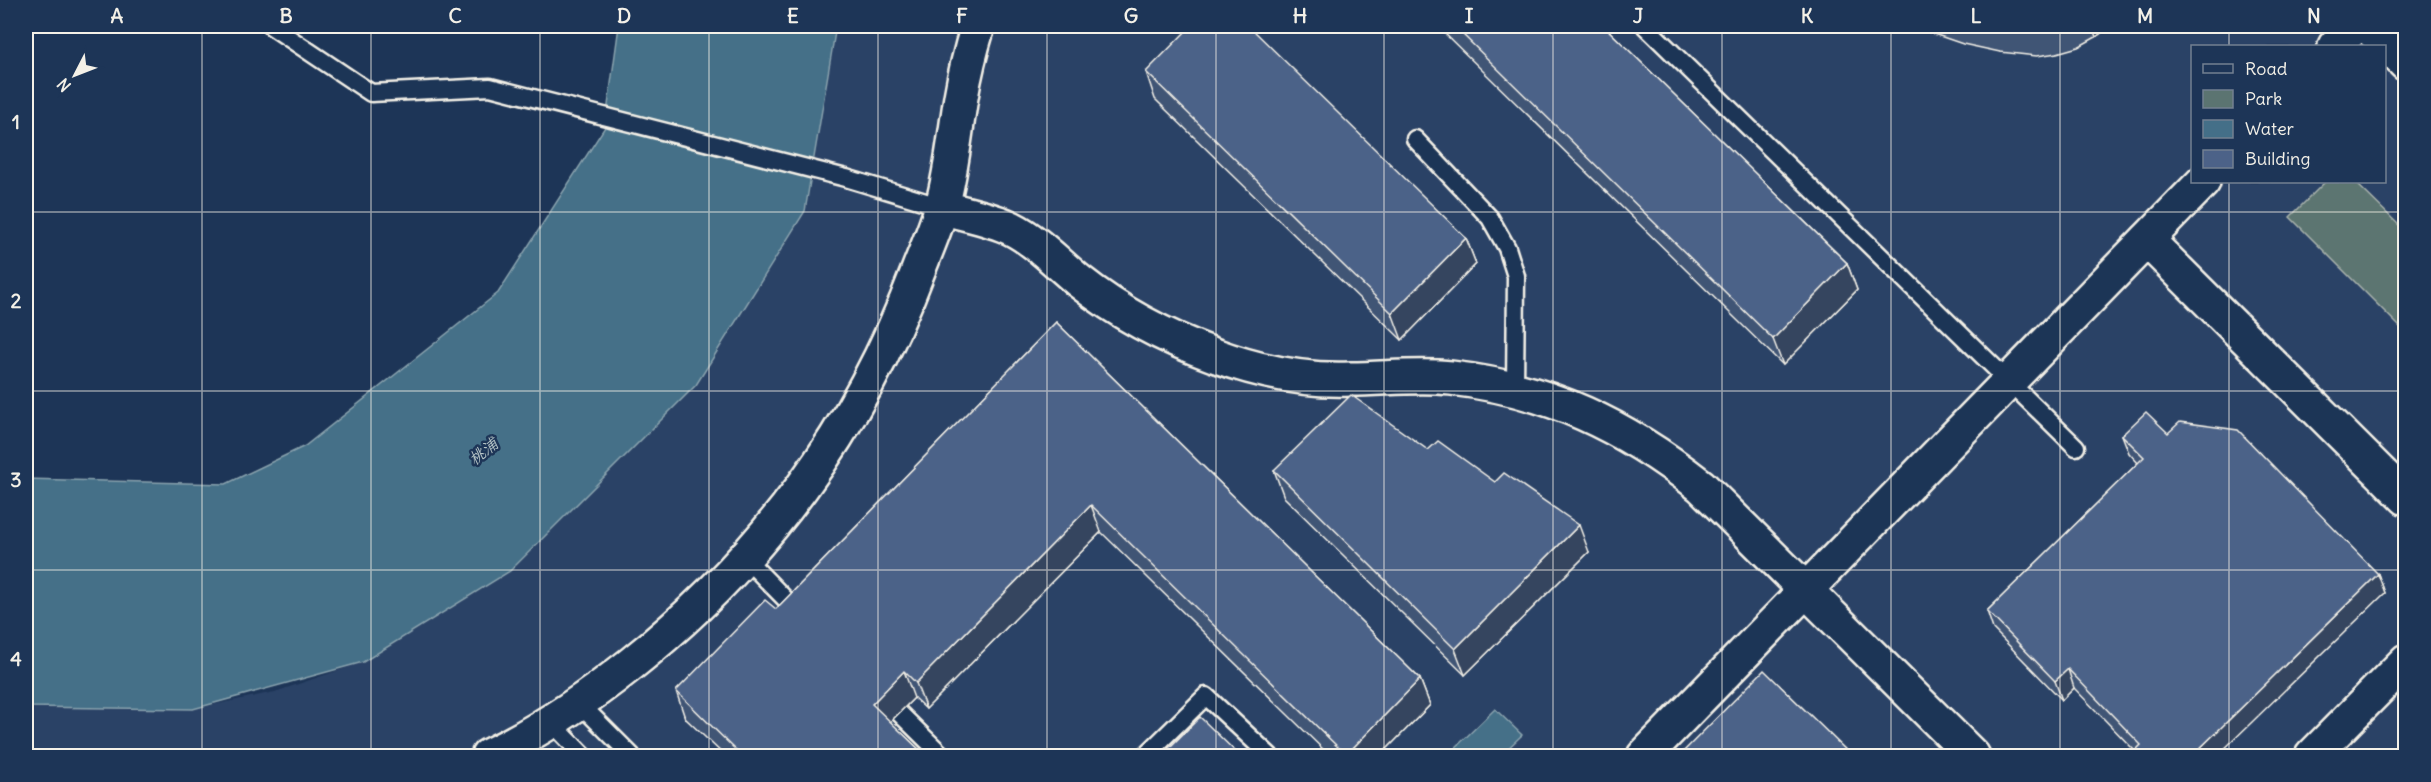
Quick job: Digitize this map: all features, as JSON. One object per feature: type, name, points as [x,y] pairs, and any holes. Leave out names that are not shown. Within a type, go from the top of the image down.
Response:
[{"type":"street","points":[[488,756],[550,721],[604,685],[655,645],[703,602],[745,558],[795,498],[825,455],[858,402],[887,346],[942,207],[955,144],[961,96],[978,26]]},
{"type":"street","points":[[2336,45],[2355,26]]},
{"type":"street","points":[[2368,26],[2406,64]]},
{"type":"street","points":[[1644,756],[2203,183]]},
{"type":"street","points":[[942,207],[1011,228],[1044,250],[1080,282],[1121,310],[1213,355],[1259,369],[1304,377],[1350,380],[1396,376],[1451,378],[1515,390],[1552,400],[1623,431],[1663,457],[1701,486],[1973,756]]},
{"type":"street","points":[[2146,240],[2406,498]]},
{"type":"street","points":[[2312,756],[2406,661]]},
{"type":"lane","points":[[271,26],[371,93],[490,87],[846,178],[942,207]]},
{"type":"lane","points":[[1645,26],[2076,447]]},
{"type":"lane","points":[[1415,139],[1490,218],[1507,248],[1515,276],[1515,390]]},
{"type":"lane","points":[[745,558],[811,624]]},
{"type":"lane","points":[[877,690],[943,756]]},
{"type":"lane","points":[[1145,756],[1206,696],[1270,756]]},
{"type":"lane","points":[[578,702],[632,756]]},
{"type":"lane","points":[[550,721],[584,756]]},
{"type":"shaded area","points":[[836,26],[2405,26],[2405,756],[26,756],[26,707],[193,709],[275,692],[363,662],[510,571],[696,385],[805,211]]},
{"type":"green space","points":[[2324,183],[2356,183],[2405,231],[2405,332],[2290,217]]},
{"type":"water","name":"桃浦","points":[[619,26],[836,26],[805,211],[696,385],[510,571],[363,662],[193,709],[26,707],[26,479],[226,484],[305,446],[498,293],[605,127]]},
{"type":"water","points":[[1495,709],[1522,735],[1500,756],[1451,756],[1449,754]]},
{"type":"building","points":[[1191,26],[1249,26],[1466,238],[1392,313],[1146,72]]},
{"type":"building","points":[[1454,26],[1604,26],[1847,263],[1773,339]]},
{"type":"building","points":[[1056,322],[1420,679],[1346,755],[1091,505],[916,683],[904,671],[872,704],[926,756],[742,756],[676,691],[765,600],[776,609]]},
{"type":"building","points":[[1351,395],[1428,450],[1438,441],[1495,482],[1504,473],[1579,525],[1455,649],[1274,470]]},
{"type":"building","points":[[2146,412],[2168,433],[2180,422],[2238,430],[2378,574],[2192,756],[2130,756],[2141,745],[2068,669],[2055,681],[1987,611],[2144,457],[2122,435]]},
{"type":"building","points":[[1764,670],[1852,756],[1679,756]]},
{"type":"building","points":[[1200,717],[1240,756],[1161,756]]}]
